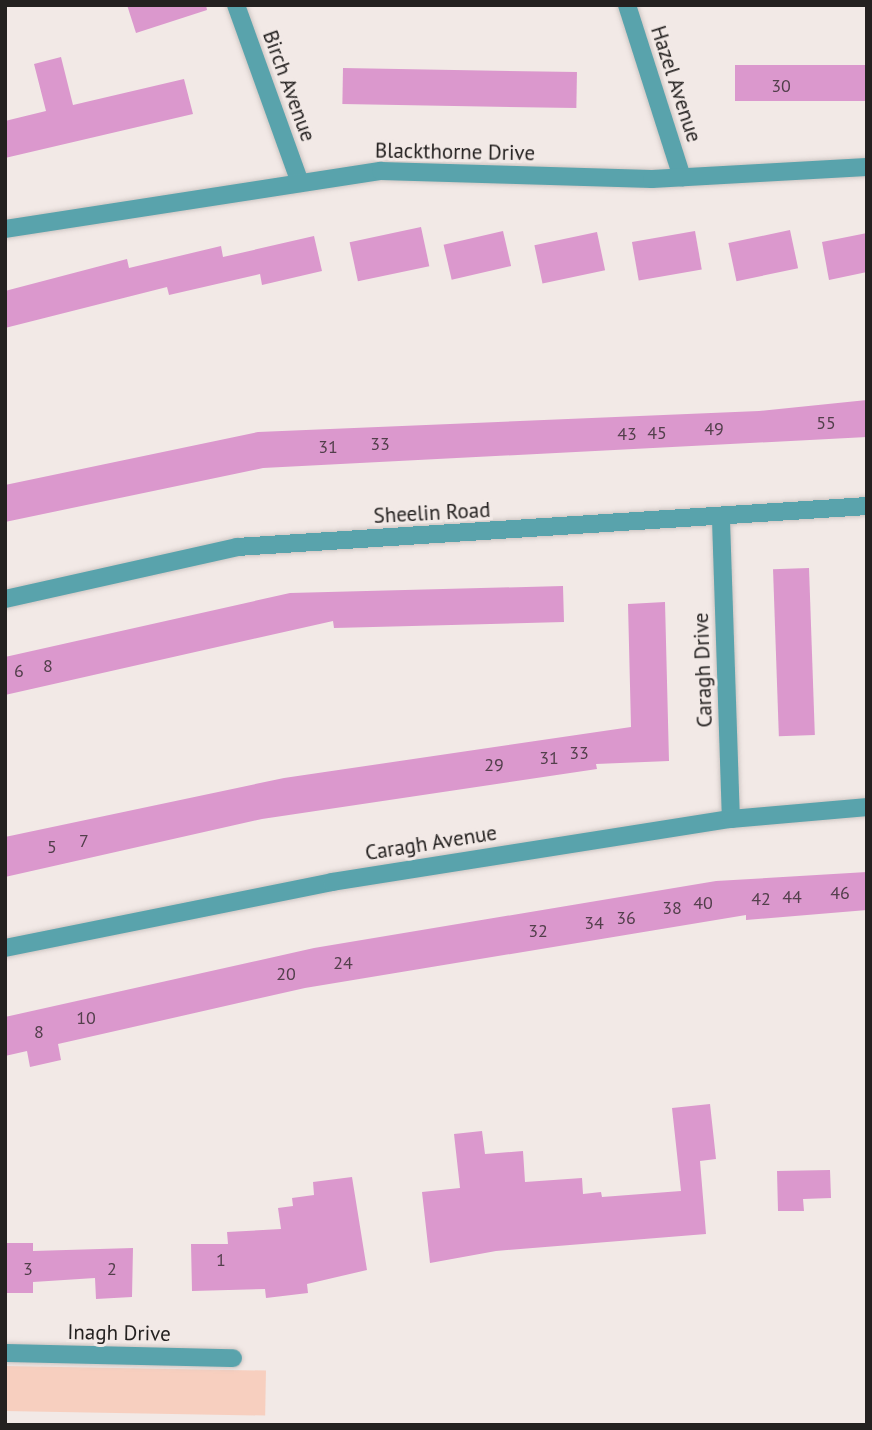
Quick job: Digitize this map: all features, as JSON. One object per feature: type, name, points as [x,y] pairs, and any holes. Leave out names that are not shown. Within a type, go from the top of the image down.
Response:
[{"type":"street","name":"Birch Avenue","points":[[236,5],[300,183]]},
{"type":"street","name":"Hazel Avenue","points":[[627,5],[681,177]]},
{"type":"street","name":"Blackthorne Drive","points":[[5,229],[381,171],[681,177],[867,167]]},
{"type":"street","name":"Sheelin Road","points":[[5,599],[237,547],[721,520],[867,506]]},
{"type":"street","name":"Caragh Drive","points":[[721,520],[732,818]]},
{"type":"street","name":"Caragh Avenue","points":[[5,948],[332,882],[732,818],[867,807]]},
{"type":"street","name":"Inagh Drive","points":[[5,1353],[233,1358]]},
{"type":"shaded area","points":[[5,1366],[266,1371],[265,1416],[5,1411]]},
{"type":"building","points":[[127,5],[206,5],[207,10],[136,33]]},
{"type":"building","points":[[61,57],[73,105],[184,79],[193,114],[5,158],[5,121],[46,111],[34,64]]},
{"type":"building","points":[[735,65],[867,65],[867,101],[735,101]]},
{"type":"building","points":[[343,68],[577,72],[576,108],[342,104]]},
{"type":"building","points":[[421,227],[429,266],[358,281],[350,242]]},
{"type":"building","points":[[790,230],[798,268],[736,281],[728,243]]},
{"type":"building","points":[[503,231],[511,266],[452,280],[444,245]]},
{"type":"building","points":[[695,231],[702,269],[639,281],[632,242]]},
{"type":"building","points":[[597,232],[605,270],[543,283],[534,245]]},
{"type":"building","points":[[867,233],[867,272],[829,280],[822,242]]},
{"type":"building","points":[[314,236],[322,271],[262,285],[260,274],[169,295],[167,287],[5,328],[5,291],[127,259],[129,268],[221,246],[223,257]]},
{"type":"building","points":[[867,400],[867,437],[263,468],[5,522],[5,485],[258,432],[759,411]]},
{"type":"building","points":[[809,568],[815,735],[779,736],[773,569]]},
{"type":"building","points":[[563,586],[564,622],[334,628],[333,621],[5,695],[5,657],[290,593]]},
{"type":"building","points":[[665,602],[669,761],[596,764],[597,769],[262,819],[5,877],[5,837],[284,778],[631,727],[628,604]]},
{"type":"building","points":[[867,872],[867,910],[746,920],[746,915],[305,988],[58,1044],[61,1060],[30,1067],[27,1051],[5,1056],[5,1017],[314,948],[716,881]]},
{"type":"building","points":[[710,1104],[716,1159],[700,1161],[706,1234],[496,1251],[430,1263],[422,1192],[460,1188],[454,1134],[482,1131],[485,1154],[523,1151],[525,1182],[582,1178],[583,1194],[601,1192],[602,1197],[681,1191],[672,1108]]},
{"type":"building","points":[[830,1170],[831,1198],[803,1199],[804,1211],[778,1211],[777,1171]]},
{"type":"building","points":[[352,1177],[367,1270],[307,1284],[308,1293],[266,1298],[265,1289],[192,1291],[191,1244],[228,1244],[227,1232],[281,1229],[278,1208],[293,1206],[292,1198],[314,1195],[313,1182]]},
{"type":"building","points":[[5,1243],[33,1243],[33,1251],[133,1248],[132,1297],[96,1299],[95,1278],[33,1282],[33,1293],[5,1293]]}]
